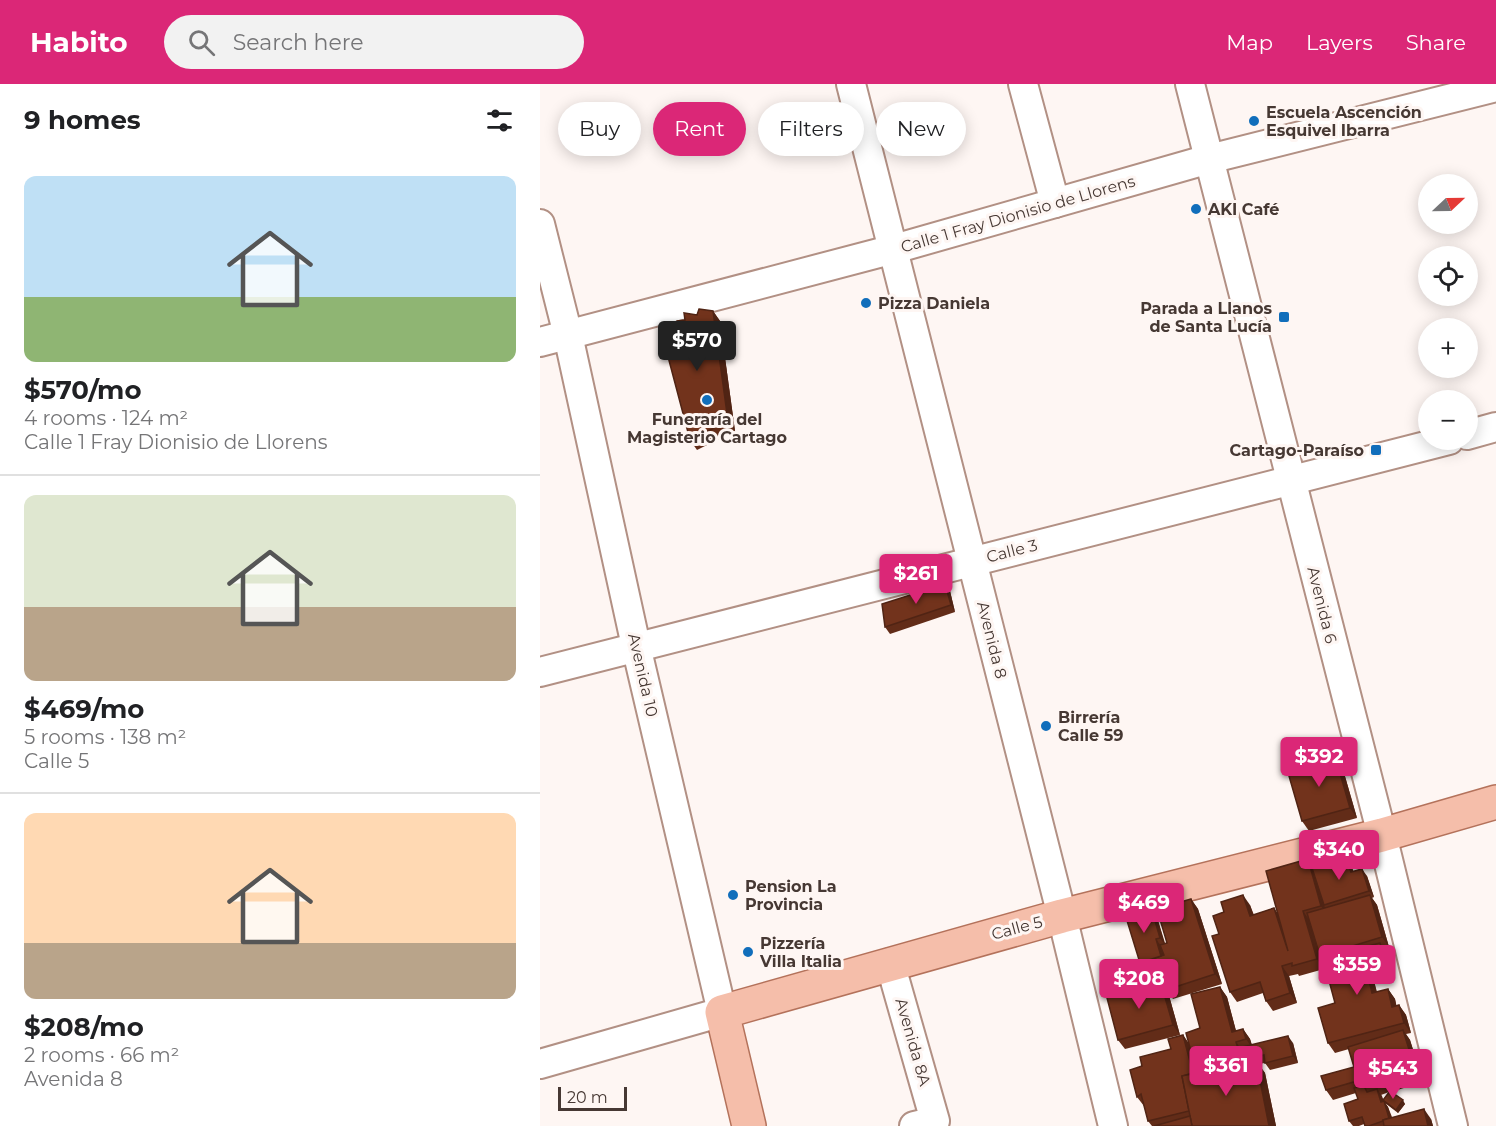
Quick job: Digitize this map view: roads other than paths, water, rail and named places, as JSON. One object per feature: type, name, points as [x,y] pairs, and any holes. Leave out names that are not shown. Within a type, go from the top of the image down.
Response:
[{"type":"main road","name":"Calle 5","points":[[722,1012],[1062,916],[1382,835],[1496,802]]},
{"type":"main road","name":"Avenida 10","points":[[722,1012],[749,1126]]},
{"type":"street","name":"Avenida 8","points":[[852,84],[1113,1126]]},
{"type":"street","points":[[1023,84],[1054,203]]},
{"type":"street","name":"Avenida 6","points":[[1190,84],[1382,835],[1453,1126]]},
{"type":"street","name":"Calle 1 Fray Dionisio de Llorens","points":[[540,342],[894,249],[1209,159],[1496,87]]},
{"type":"street","name":"Avenida 10","points":[[540,224],[568,335],[636,646],[722,1012]]},
{"type":"street","points":[[1478,432],[1496,427]]},
{"type":"street","name":"Calle 3","points":[[540,672],[1418,448]]},
{"type":"street","name":"Avenida 8A","points":[[890,963],[925,1123]]},
{"type":"street","name":"Calle 5","points":[[540,1064],[722,1012]]},
{"type":"place","name":"Escuela Ascención Esquivel Ibarra","points":[[1254,121]]},
{"type":"place","name":"AKI Café","points":[[1196,209]]},
{"type":"place","name":"Pizza Daniela","points":[[866,303]]},
{"type":"place","name":"Parada a Llanos de Santa Lucía","points":[[1284,317]]},
{"type":"place","name":"Funeraría del Magisterio Cartago","points":[[707,400]]},
{"type":"place","name":"Cartago-Paraíso","points":[[1376,450]]},
{"type":"place","name":"Birrería Calle 59","points":[[1046,726]]},
{"type":"place","name":"Pension La Provincia","points":[[733,895]]},
{"type":"place","name":"Pizzería Villa Italia","points":[[748,952]]}]
